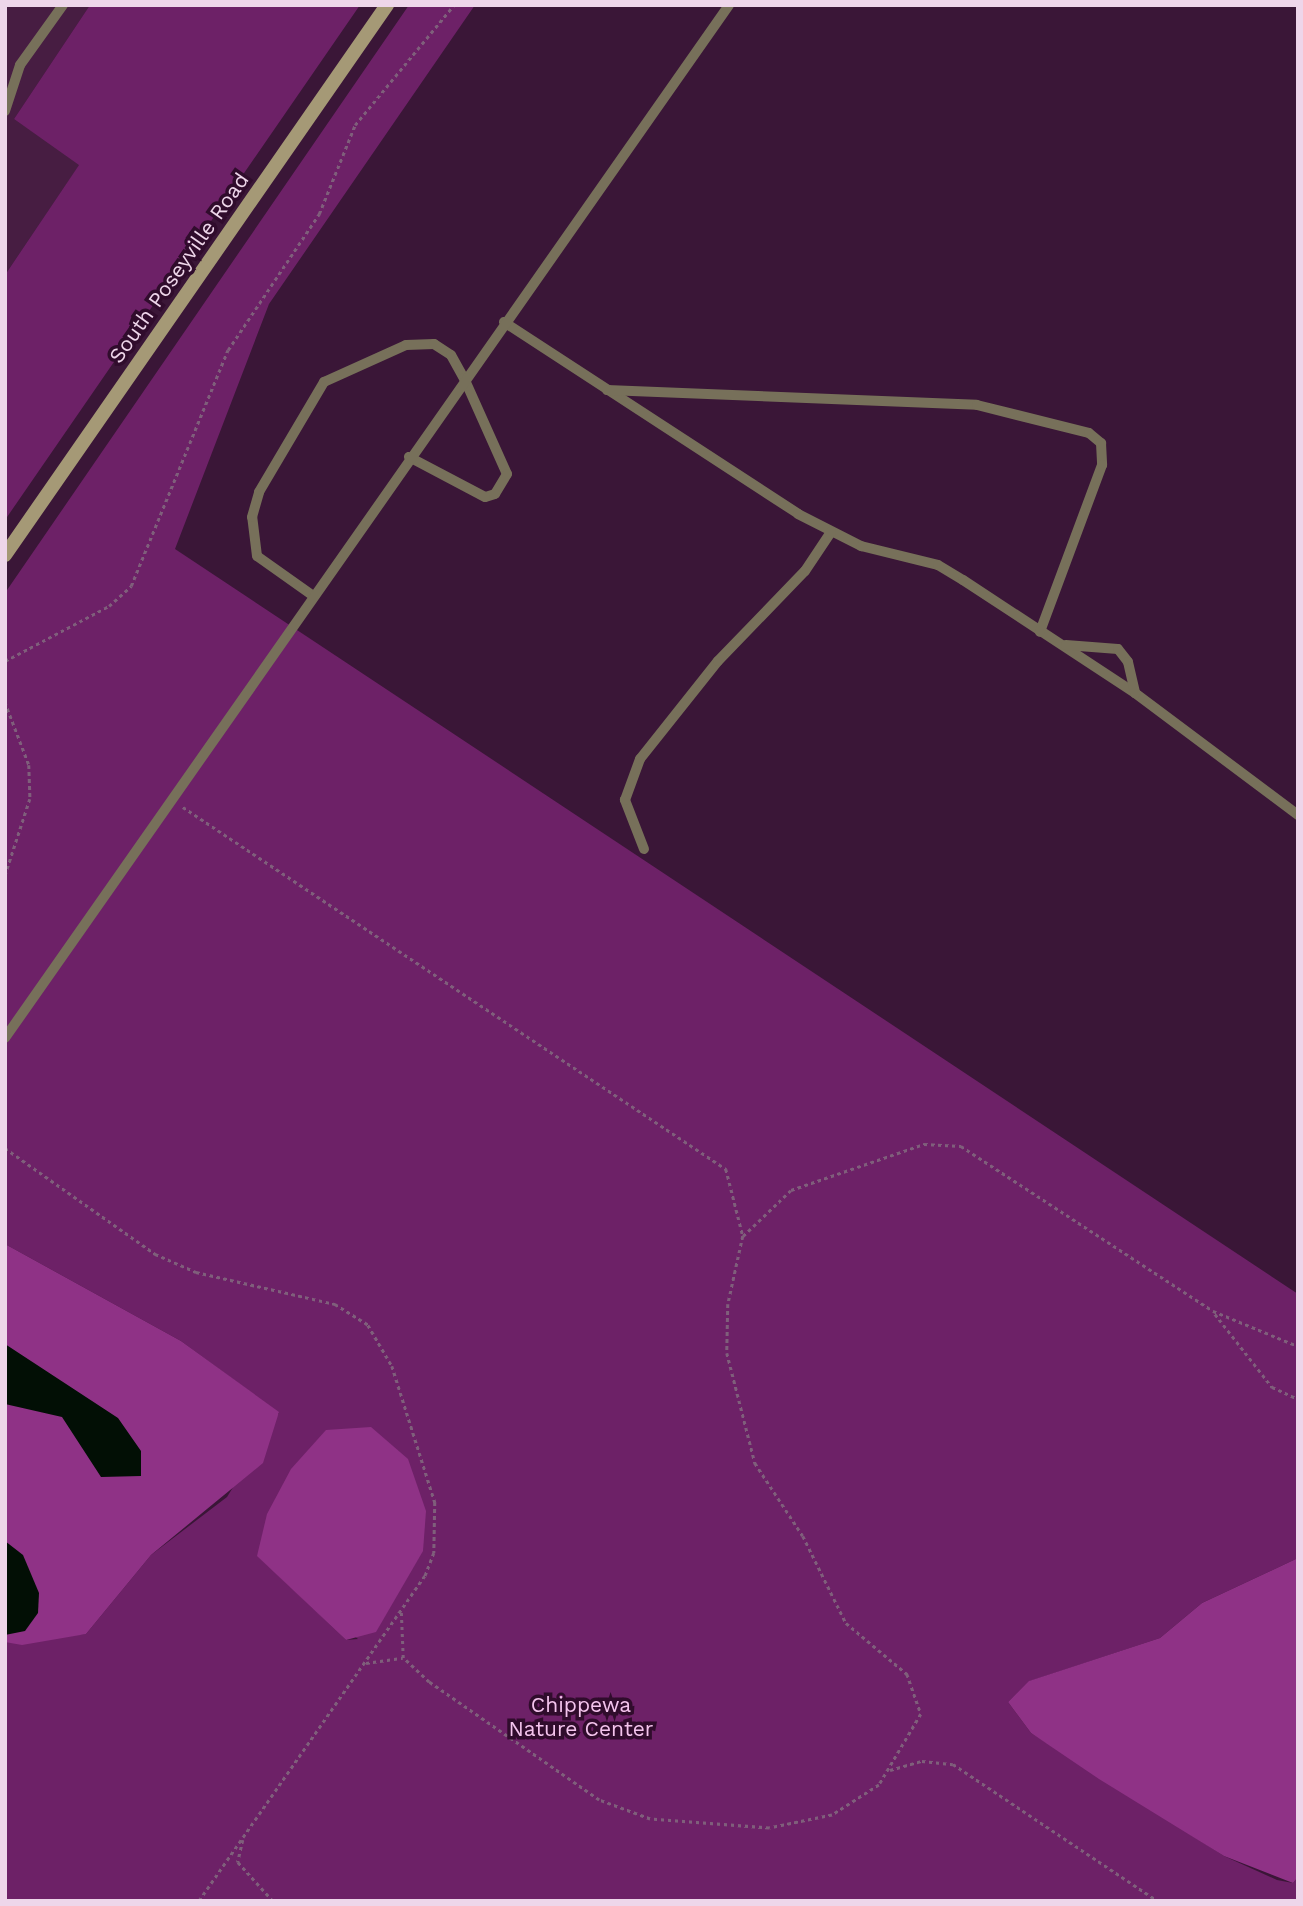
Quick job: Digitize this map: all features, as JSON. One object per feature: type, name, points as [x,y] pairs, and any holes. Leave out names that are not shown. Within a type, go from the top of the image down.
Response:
[{"type":"main road","name":"South Poseyville Road","points":[[5,555],[387,5]]},
{"type":"lane","points":[[5,111],[20,65],[63,5]]},
{"type":"lane","points":[[5,1038],[168,800],[729,5]]},
{"type":"lane","points":[[504,322],[831,532],[938,565],[1135,693],[1298,815]]},
{"type":"lane","points":[[312,595],[257,556],[252,517],[269,472],[316,393],[332,377],[422,342],[451,355],[503,462],[503,484],[485,497],[409,457]]},
{"type":"lane","points":[[607,390],[977,405],[1089,433],[1101,443],[1102,465],[1040,632]]},
{"type":"lane","points":[[644,849],[625,800],[640,759],[718,661],[805,571],[831,532]]},
{"type":"lane","points":[[1064,645],[1118,649],[1128,662],[1135,693]]},
{"type":"path","points":[[5,661],[109,606],[131,586],[228,349],[320,214],[355,125],[454,5]]},
{"type":"path","points":[[5,702],[29,765],[30,799],[5,876]]},
{"type":"path","points":[[168,800],[237,838],[726,1169],[743,1236],[728,1304],[727,1353],[737,1407],[755,1462],[803,1536],[846,1623],[888,1654],[917,1691],[921,1714],[890,1770],[857,1803],[803,1824],[650,1819],[624,1813],[565,1778],[403,1658],[364,1663]]},
{"type":"path","points":[[743,1236],[791,1190],[941,1142],[982,1154],[1213,1311],[1298,1346]]},
{"type":"path","points":[[5,1148],[155,1254],[196,1272],[335,1304],[368,1325],[392,1366],[435,1502],[435,1553],[401,1611],[199,1901]]},
{"type":"path","points":[[1213,1311],[1272,1387],[1298,1399]]},
{"type":"path","points":[[401,1611],[403,1658]]},
{"type":"path","points":[[890,1770],[922,1761],[953,1764],[1158,1901]]},
{"type":"path","points":[[244,1837],[238,1862],[273,1901]]},
{"type":"shaded area","points":[[5,5],[90,5],[14,119],[80,164],[5,275]]},
{"type":"shaded area","points":[[5,1244],[181,1341],[279,1412],[263,1463],[151,1555],[86,1634],[22,1645],[5,1642]]},
{"type":"shaded area","points":[[5,1344],[118,1418],[141,1451],[141,1476],[101,1477],[62,1417],[5,1404]]},
{"type":"shaded area","points":[[371,1427],[408,1459],[426,1511],[423,1551],[376,1632],[346,1640],[257,1556],[267,1514],[291,1469],[326,1430]]},
{"type":"shaded area","points":[[5,1541],[23,1555],[39,1593],[38,1613],[25,1631],[5,1635]]},
{"type":"shaded area","points":[[1298,1558],[1298,1877],[1293,1883],[1224,1856],[1099,1779],[1031,1733],[1008,1702],[1029,1681],[1160,1638],[1202,1603]]},
{"type":"green space","points":[[90,5],[360,5],[5,520],[5,275],[79,165],[14,119]]},
{"type":"green space","name":"Chippewa Nature Center","points":[[409,5],[475,5],[269,304],[175,549],[1298,1294],[1298,1558],[1202,1603],[1160,1638],[1030,1681],[1008,1702],[1031,1733],[1224,1856],[1277,1880],[1293,1883],[1298,1877],[1298,1901],[5,1901],[5,1642],[86,1634],[151,1555],[227,1497],[279,1413],[181,1341],[5,1244],[5,593]],"holes":[[[257,1555],[358,1639],[346,1640]]]}]
